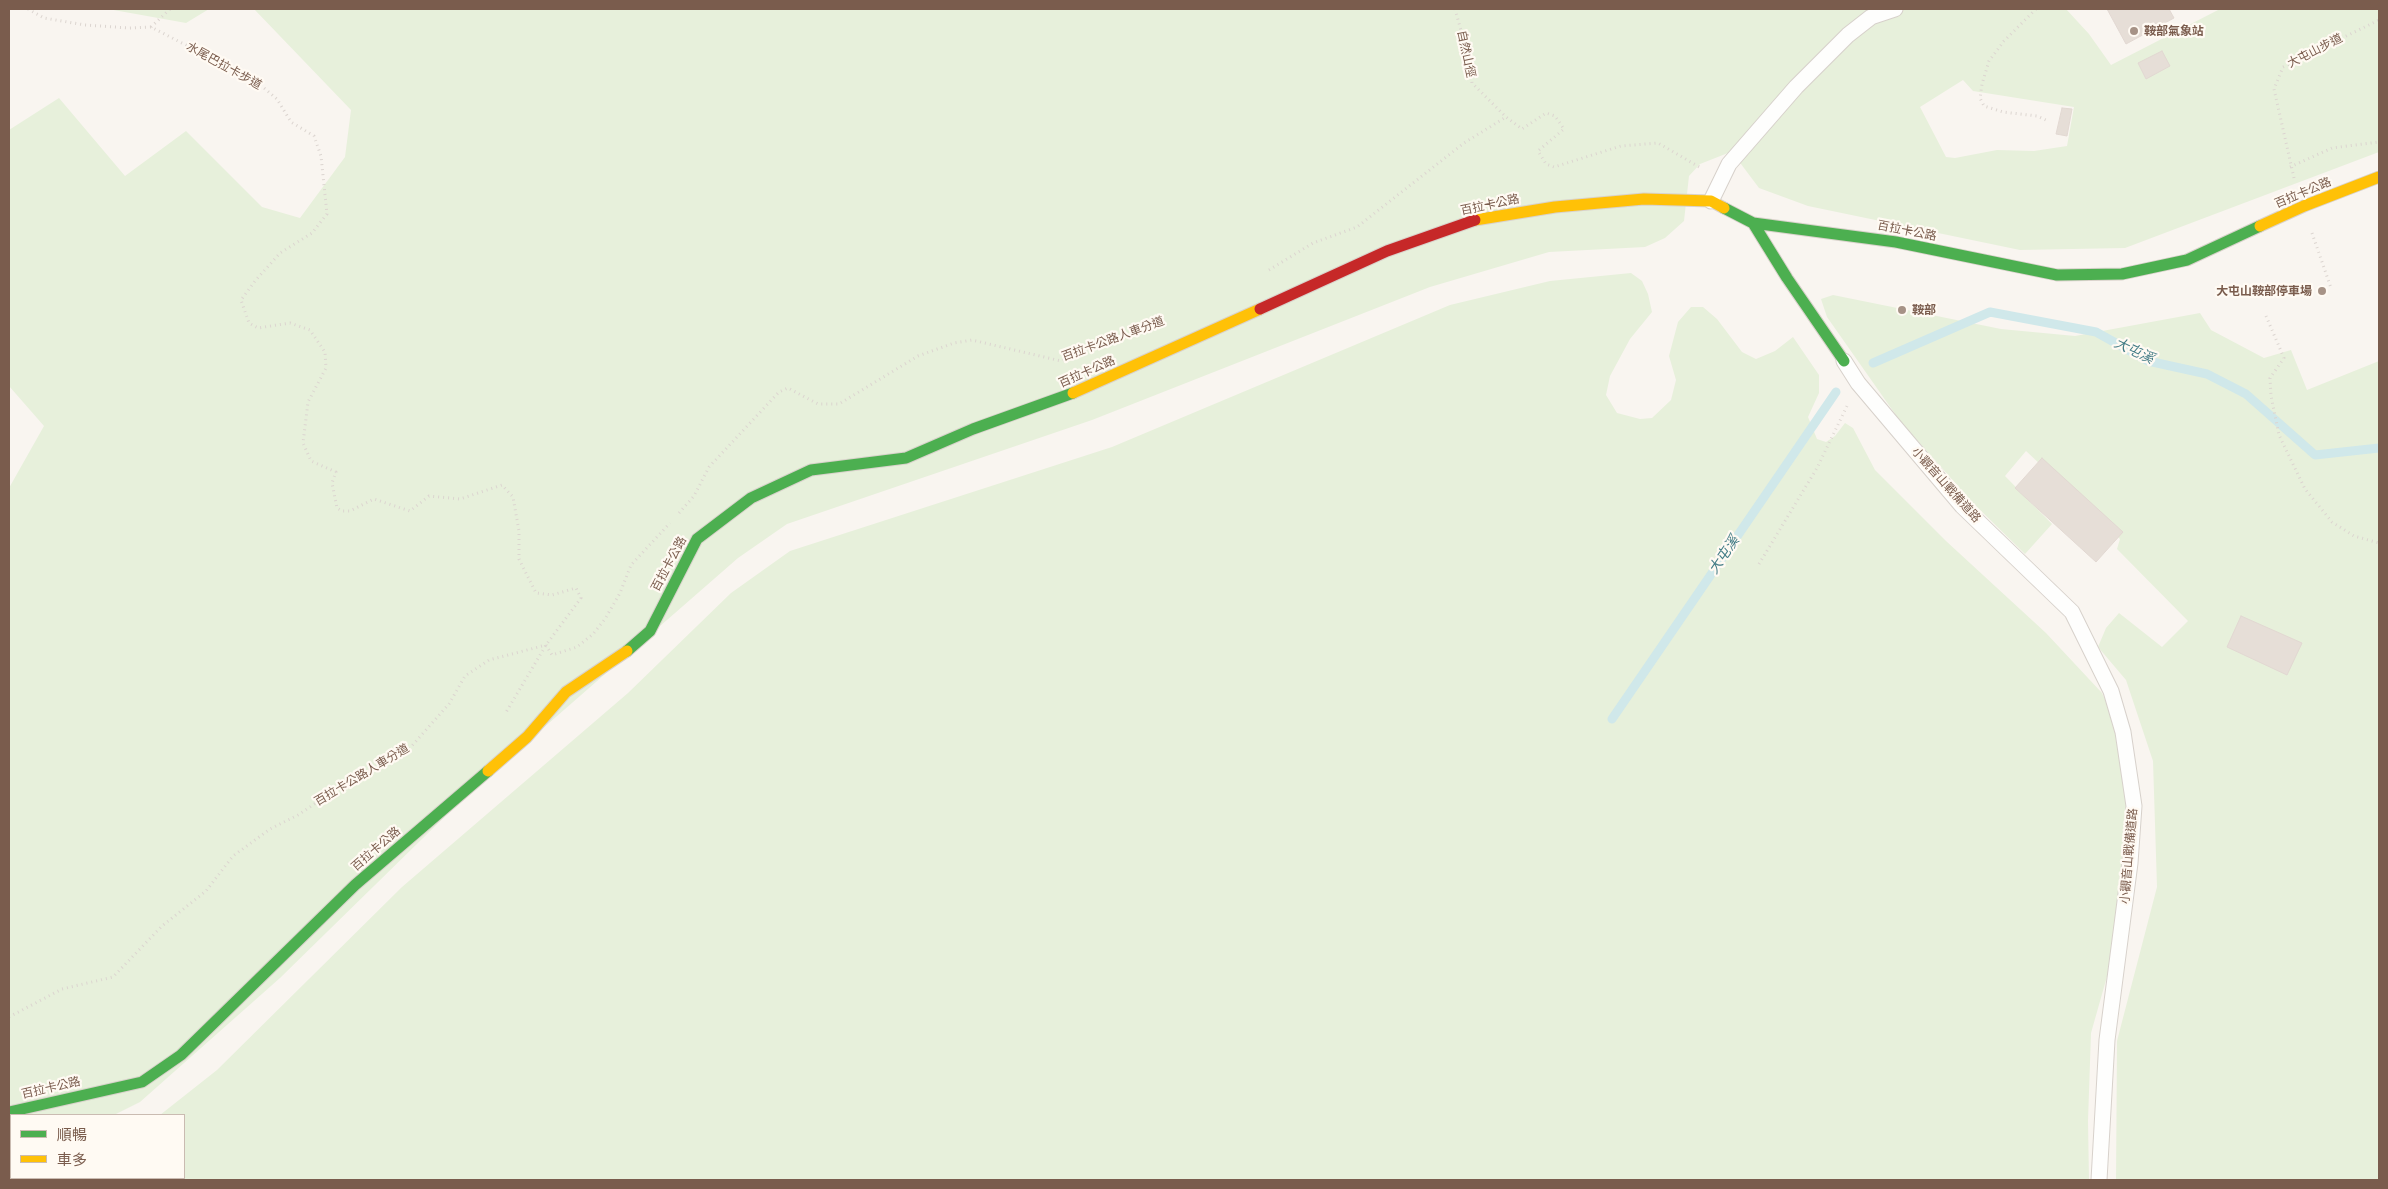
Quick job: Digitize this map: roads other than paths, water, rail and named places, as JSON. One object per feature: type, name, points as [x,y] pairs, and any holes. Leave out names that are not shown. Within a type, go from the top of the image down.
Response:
[{"type":"main road","name":"百拉卡公路","points":[[9,1112],[142,1082],[181,1055],[354,885],[527,737],[566,692],[624,654],[650,631],[697,539],[750,498],[811,470],[906,458],[973,428],[1062,398],[1387,251],[1474,220],[1575,205],[1644,199],[1711,201],[1753,223],[1896,242],[2057,275],[2122,274],[2186,260],[2304,206],[2379,177]]},
{"type":"main road","points":[[1753,223],[1787,278],[1844,361]]},
{"type":"lane","points":[[1711,201],[1729,164],[1796,87],[1848,35],[1871,17],[1895,9]]},
{"type":"lane","name":"小觀音山戰備道路","points":[[1844,361],[1858,383],[1962,506],[2072,612],[2111,691],[2123,732],[2134,806],[2130,863],[2107,1040],[2099,1180]]},
{"type":"waterway","name":"大屯溪","points":[[1873,363],[1990,312],[2096,332],[2148,361],[2207,374],[2246,394],[2315,455],[2379,448]]},
{"type":"waterway","name":"大屯溪","points":[[1612,719],[1836,392]]},
{"type":"place","name":"鞍部氣象站","points":[[2134,31]]},
{"type":"place","name":"大屯山鞍部停車場","points":[[2322,291]]},
{"type":"place","name":"鞍部","points":[[1902,310]]}]
